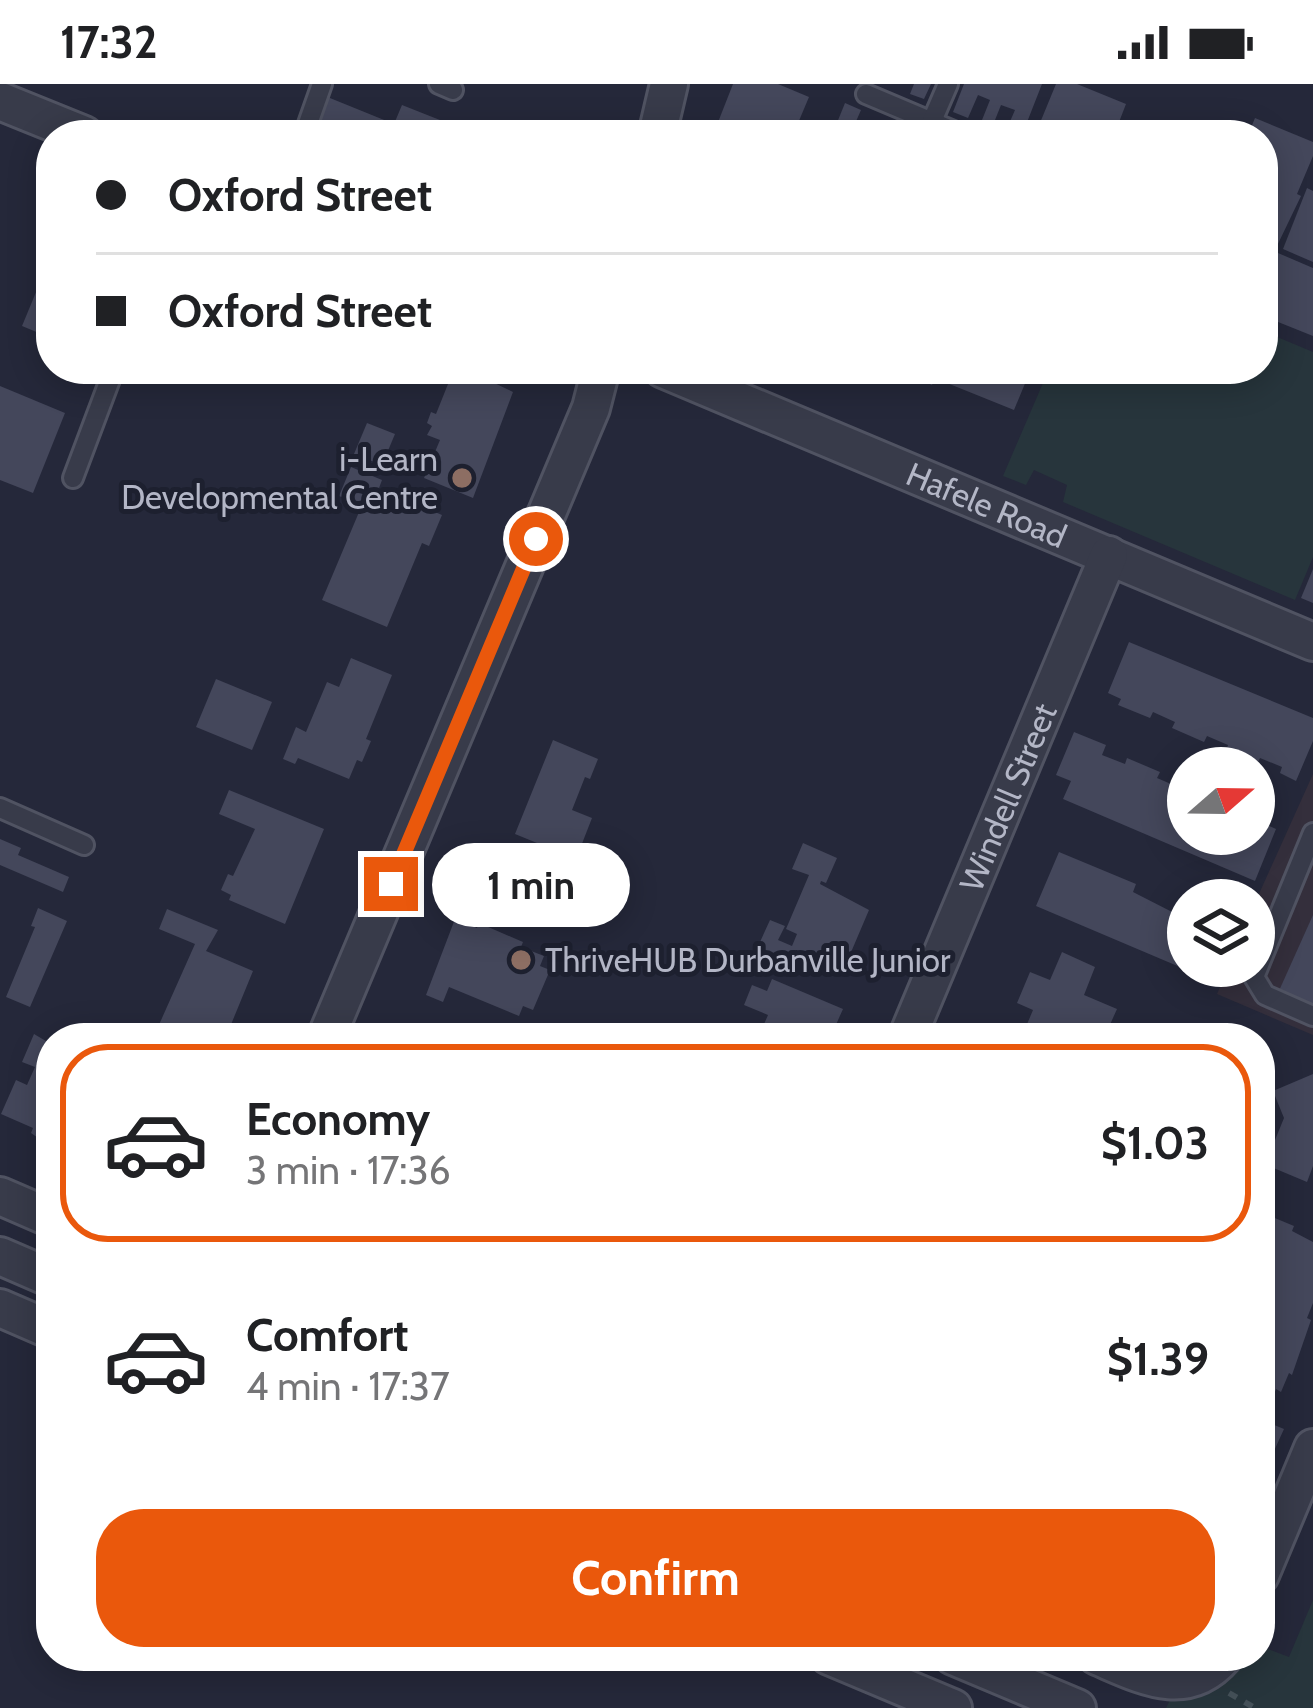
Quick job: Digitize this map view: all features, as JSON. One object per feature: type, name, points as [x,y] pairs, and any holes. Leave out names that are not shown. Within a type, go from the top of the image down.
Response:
[{"type":"street","points":[[661,120],[669,84]]},
{"type":"street","points":[[0,101],[47,120]]},
{"type":"street","points":[[332,1023],[598,384]]},
{"type":"street","name":"Hafele Road","points":[[699,384],[1313,642]]},
{"type":"street","name":"Windell Street","points":[[913,1023],[1109,555]]},
{"type":"street","points":[[0,1196],[36,1212]]},
{"type":"street","points":[[0,1256],[36,1272]]},
{"type":"street","points":[[0,1308],[36,1324]]},
{"type":"street","points":[[1275,1539],[1313,1448]]},
{"type":"street","points":[[865,1671],[953,1708]]},
{"type":"street","points":[[985,1671],[1052,1703]]},
{"type":"street","points":[[1136,1671],[1164,1682],[1197,1671]]},
{"type":"lane","points":[[309,120],[322,84]]},
{"type":"lane","points":[[932,120],[948,84]]},
{"type":"lane","points":[[866,94],[914,120]]},
{"type":"lane","points":[[73,478],[108,384]]},
{"type":"lane","points":[[0,808],[84,845]]},
{"type":"lane","points":[[1313,833],[1254,976],[1265,995],[1313,1016]]},
{"type":"shaded area","points":[[1278,337],[1313,352],[1313,557],[1295,600],[1063,502],[1067,485],[1034,470],[1026,485],[1003,476],[1043,384],[1278,384]]},
{"type":"shaded area","points":[[1313,774],[1313,1035],[1217,994],[1220,987],[1275,987],[1275,879],[1266,879]]},
{"type":"shaded area","points":[[1313,1600],[1313,1708],[1166,1708],[1170,1700],[1212,1686],[1231,1671],[1275,1671],[1275,1652],[1289,1657]]},
{"type":"building","points":[[733,84],[778,84],[809,97],[799,120],[719,120]]},
{"type":"building","points":[[914,84],[931,84],[924,99],[910,94]]},
{"type":"building","points":[[964,84],[1042,84],[1028,120],[1011,120],[1015,110],[1001,105],[995,120],[982,120],[990,100],[978,95],[968,118],[953,112]]},
{"type":"building","points":[[1056,84],[1077,84],[1126,104],[1120,120],[1041,120]]},
{"type":"building","points":[[325,96],[384,120],[315,120]]},
{"type":"building","points":[[845,103],[861,110],[857,120],[838,120]]},
{"type":"building","points":[[402,105],[440,120],[396,120]]},
{"type":"building","points":[[1278,128],[1313,142],[1313,156],[1297,194],[1301,196],[1278,244]]},
{"type":"building","points":[[1307,188],[1313,191],[1313,262],[1283,249]]},
{"type":"building","points":[[1278,253],[1313,268],[1313,336],[1278,322]]},
{"type":"building","points":[[36,292],[36,332],[22,326]]},
{"type":"building","points":[[448,384],[496,384],[513,392],[473,498],[424,478],[440,440],[427,435],[431,412],[436,414]]},
{"type":"building","points":[[949,384],[1025,384],[1014,410]]},
{"type":"building","points":[[0,386],[65,413],[33,493],[0,480]]},
{"type":"building","points":[[367,423],[395,434],[382,465],[354,454]]},
{"type":"building","points":[[351,467],[382,480],[379,488],[442,515],[429,546],[422,543],[387,627],[322,600],[362,505],[339,496]]},
{"type":"building","points":[[1313,569],[1313,603],[1301,598]]},
{"type":"building","points":[[1129,642],[1313,718],[1313,741],[1296,781],[1280,773],[1275,747],[1227,747],[1207,736],[1204,742],[1172,728],[1175,722],[1153,712],[1150,718],[1118,705],[1121,699],[1108,693]]},
{"type":"building","points":[[351,658],[392,675],[366,739],[371,741],[362,762],[357,760],[349,779],[298,758],[295,764],[283,759],[296,727],[306,732],[327,682],[339,687]]},
{"type":"building","points":[[216,679],[272,702],[252,750],[196,727]]},
{"type":"building","points":[[1074,732],[1106,745],[1102,755],[1125,764],[1127,758],[1160,772],[1157,778],[1167,782],[1167,843],[1063,799],[1071,781],[1056,775]]},
{"type":"building","points":[[553,740],[598,759],[572,810],[592,818],[576,859],[515,834]]},
{"type":"building","points":[[229,790],[324,829],[285,924],[229,900],[231,895],[221,890],[228,874],[233,876],[255,829],[219,814]]},
{"type":"building","points":[[0,839],[21,848],[18,855],[69,877],[63,892],[0,865]]},
{"type":"building","points":[[803,843],[837,858],[826,883],[820,884],[869,910],[843,971],[798,951],[789,970],[754,955],[770,920],[785,926],[778,940],[792,946],[797,934],[786,929],[809,875],[792,869]]},
{"type":"building","points":[[1059,852],[1136,884],[1133,892],[1167,909],[1167,962],[1036,906]]},
{"type":"building","points":[[1194,855],[1266,855],[1256,879]]},
{"type":"building","points":[[38,908],[67,921],[30,1007],[6,997],[35,927],[31,926]]},
{"type":"building","points":[[167,909],[218,930],[206,951],[253,971],[232,1023],[160,1023],[195,944],[159,929]]},
{"type":"building","points":[[1313,915],[1313,1008],[1278,993]]},
{"type":"building","points":[[455,919],[477,928],[479,923],[544,956],[540,966],[550,970],[533,1010],[523,1006],[519,1016],[449,987],[443,1002],[426,995]]},
{"type":"building","points":[[1062,952],[1095,967],[1084,995],[1117,1009],[1111,1023],[1028,1023],[1033,1010],[1017,1003],[1030,972],[1050,980]]},
{"type":"building","points":[[772,979],[843,1009],[837,1023],[765,1023],[768,1015],[744,1005],[752,985],[767,991]]},
{"type":"building","points":[[34,1034],[36,1035],[36,1136],[33,1128],[1,1114],[16,1080],[27,1085],[35,1067],[22,1062]]},
{"type":"building","points":[[1313,1074],[1313,1166],[1307,1182],[1275,1169],[1275,1140],[1284,1118],[1275,1090]]},
{"type":"building","points":[[1275,1218],[1313,1242],[1313,1303],[1307,1318],[1311,1320],[1292,1375],[1289,1373],[1281,1392],[1276,1389]]},
{"type":"building","points":[[1275,1425],[1284,1429],[1275,1449]]},
{"type":"place","name":"i-Learn Developmental Centre","points":[[462,478]]},
{"type":"place","name":"ThriveHUB Durbanville Junior","points":[[521,960]]},
{"type":"route","points":[[391,884],[536,539]]}]
